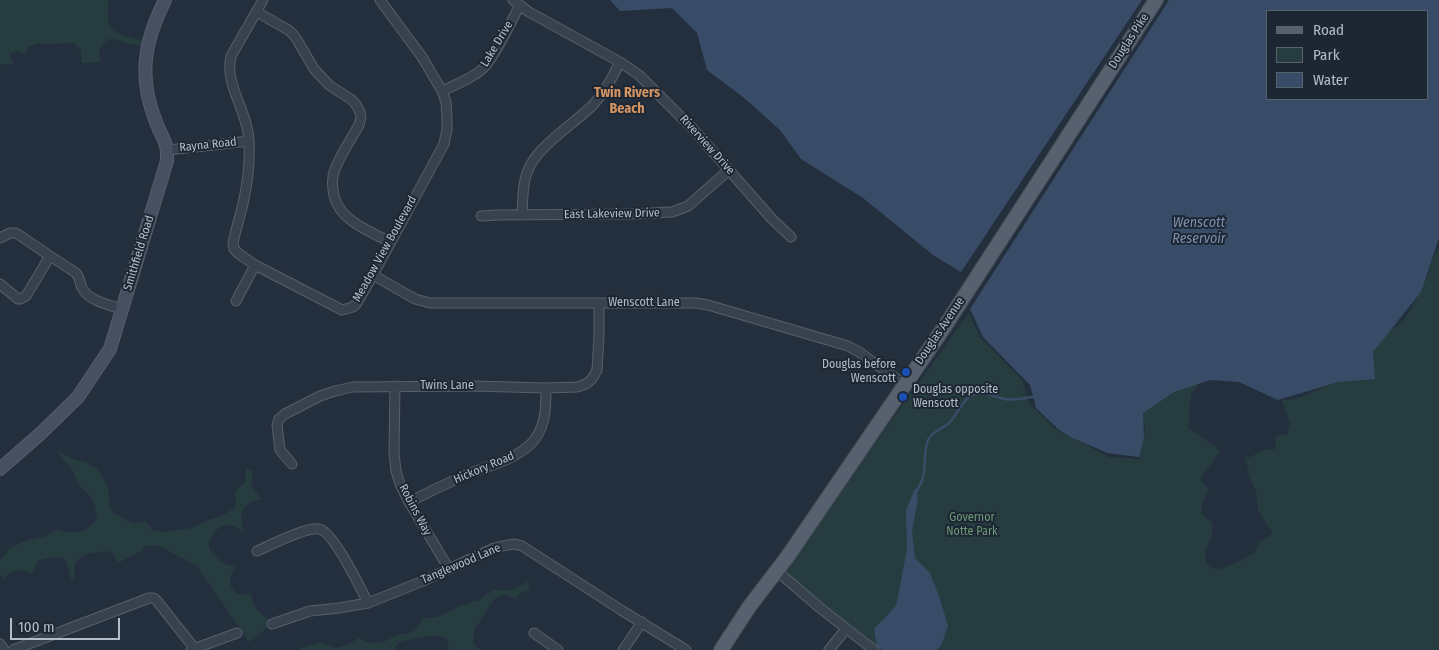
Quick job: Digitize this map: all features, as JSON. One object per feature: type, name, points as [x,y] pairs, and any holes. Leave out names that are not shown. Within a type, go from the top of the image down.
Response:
[{"type":"main road","name":"Douglas Pike","points":[[1103,82],[1156,0]]},
{"type":"main road","name":"Douglas Avenue","points":[[721,650],[749,606],[777,572],[945,326],[1103,82]]},
{"type":"street","points":[[165,0],[148,44],[145,75],[146,90],[156,122],[168,150]]},
{"type":"street","name":"Meadow View Boulevard","points":[[263,0],[231,56],[229,63],[231,81],[245,119],[249,141],[249,170],[232,243],[234,249],[254,265],[342,310],[357,303],[373,276],[444,144],[447,129],[446,102],[442,91],[422,57],[380,0]]},
{"type":"street","name":"Lake Drive","points":[[442,91],[475,74],[487,64],[516,3]]},
{"type":"street","name":"Riverview Drive","points":[[516,3],[620,62],[639,75],[692,128],[772,219],[791,237]]},
{"type":"street","points":[[257,12],[290,31],[314,69],[329,85],[352,100],[357,106],[361,117],[359,125],[334,171],[332,180],[333,192],[336,202],[346,218],[390,242]]},
{"type":"street","points":[[522,215],[524,182],[533,160],[543,148],[602,95],[620,62]]},
{"type":"street","name":"Rayna Road","points":[[168,150],[249,141]]},
{"type":"street","name":"Smithfield Road","points":[[0,469],[78,397],[110,349],[161,182],[168,150]]},
{"type":"street","name":"East Lakeview Drive","points":[[481,216],[497,214],[655,214],[672,212],[688,206],[729,170]]},
{"type":"street","points":[[0,238],[10,233],[16,233],[29,240],[76,273],[79,276],[82,288],[90,296],[122,309]]},
{"type":"street","points":[[0,284],[18,299],[23,298],[50,256]]},
{"type":"street","points":[[236,301],[254,265]]},
{"type":"street","name":"Wenscott Lane","points":[[373,276],[415,299],[430,303],[696,303],[708,305],[848,346],[904,384]]},
{"type":"street","name":"Twins Lane","points":[[292,464],[280,450],[277,425],[279,419],[320,396],[335,391],[353,387],[472,386],[546,388],[577,387],[586,384],[597,370],[599,303]]},
{"type":"street","name":"Robins Way","points":[[396,386],[394,452],[396,471],[409,502],[449,569]]},
{"type":"street","name":"Hickory Road","points":[[409,502],[465,475],[520,453],[534,440],[543,424],[546,407],[546,388]]},
{"type":"street","points":[[257,551],[289,537],[314,529],[324,530],[337,547],[368,603]]},
{"type":"street","name":"Tanglewood Lane","points":[[272,624],[310,611],[368,603],[494,548],[515,544],[522,546],[686,650]]},
{"type":"street","points":[[777,572],[874,650]]},
{"type":"street","points":[[13,650],[149,598],[154,598],[157,601],[193,649],[237,633]]},
{"type":"street","points":[[623,650],[642,622]]},
{"type":"street","points":[[829,650],[846,629]]},
{"type":"street","points":[[534,633],[558,650]]},
{"type":"street","points":[[0,644],[4,650]]},
{"type":"green space","points":[[0,0],[109,0],[108,20],[114,31],[145,41],[143,47],[108,39],[100,49],[101,62],[82,63],[81,50],[74,43],[36,44],[27,48],[25,54],[16,51],[10,54],[14,63],[0,65]]},
{"type":"green space","name":"Governor Notte Park","points":[[1439,246],[1439,650],[882,650],[782,572],[969,313],[980,337],[1022,380],[1029,403],[1055,429],[1109,457],[1140,459],[1136,454],[1145,432],[1143,417],[1146,410],[1184,384],[1202,380],[1191,394],[1188,428],[1220,451],[1200,479],[1209,490],[1202,503],[1203,515],[1212,522],[1211,537],[1206,551],[1206,561],[1210,567],[1218,569],[1238,562],[1253,553],[1259,542],[1269,537],[1272,532],[1258,511],[1256,491],[1250,478],[1245,457],[1251,457],[1262,450],[1275,449],[1276,436],[1287,435],[1290,423],[1282,400],[1301,397],[1333,383],[1373,361],[1374,346],[1383,335],[1403,321],[1415,302]]},
{"type":"green space","points":[[58,451],[97,468],[108,487],[110,508],[114,514],[133,522],[146,521],[152,530],[162,532],[192,528],[235,508],[235,491],[245,483],[246,467],[253,472],[251,484],[261,499],[254,501],[243,510],[241,517],[244,534],[233,525],[222,526],[212,536],[209,548],[222,562],[232,566],[234,564],[236,567],[233,570],[230,582],[235,592],[239,594],[251,593],[255,607],[273,623],[249,642],[197,566],[157,545],[145,546],[141,551],[118,563],[114,554],[107,551],[85,554],[74,564],[75,579],[71,579],[65,560],[59,557],[39,560],[31,574],[24,570],[12,572],[4,578],[0,574],[0,560],[11,547],[46,536],[58,529],[68,532],[79,532],[85,530],[97,519],[95,505],[91,497],[79,485],[72,469]]},
{"type":"green space","points":[[528,582],[530,588],[519,594],[516,599],[505,594],[491,603],[474,629],[473,643],[480,650],[449,650],[445,638],[436,636],[399,642],[394,650],[296,650],[320,642],[336,648],[349,644],[359,638],[374,643],[383,642],[398,634],[414,631],[422,618],[442,615],[459,605],[478,601],[492,590],[512,590]]},
{"type":"water","points":[[610,0],[1142,0],[961,272],[933,255],[863,198],[801,159],[780,130],[743,97],[707,70],[697,33],[672,8],[620,11]]},
{"type":"water","name":"Wenscott Reservoir","points":[[1169,0],[1439,0],[1439,238],[1421,292],[1373,352],[1375,379],[1338,382],[1278,400],[1239,382],[1210,380],[1174,392],[1143,413],[1144,438],[1139,457],[1108,453],[1072,438],[1058,429],[1036,408],[1030,385],[983,337],[970,309]]},
{"type":"water","points":[[915,488],[918,498],[912,532],[915,558],[930,573],[948,626],[941,646],[936,650],[882,650],[877,647],[874,629],[896,606],[907,549],[906,511]]},
{"type":"waterway","points":[[916,492],[924,473],[928,439],[949,423],[968,398],[982,393],[1008,400],[1032,397]]},
{"type":"place","name":"Douglas before Wenscott","points":[[906,372]]},
{"type":"place","name":"Douglas opposite Wenscott","points":[[903,397]]},
{"type":"district","name":"Twin Rivers Beach","points":[[627,102]]}]
